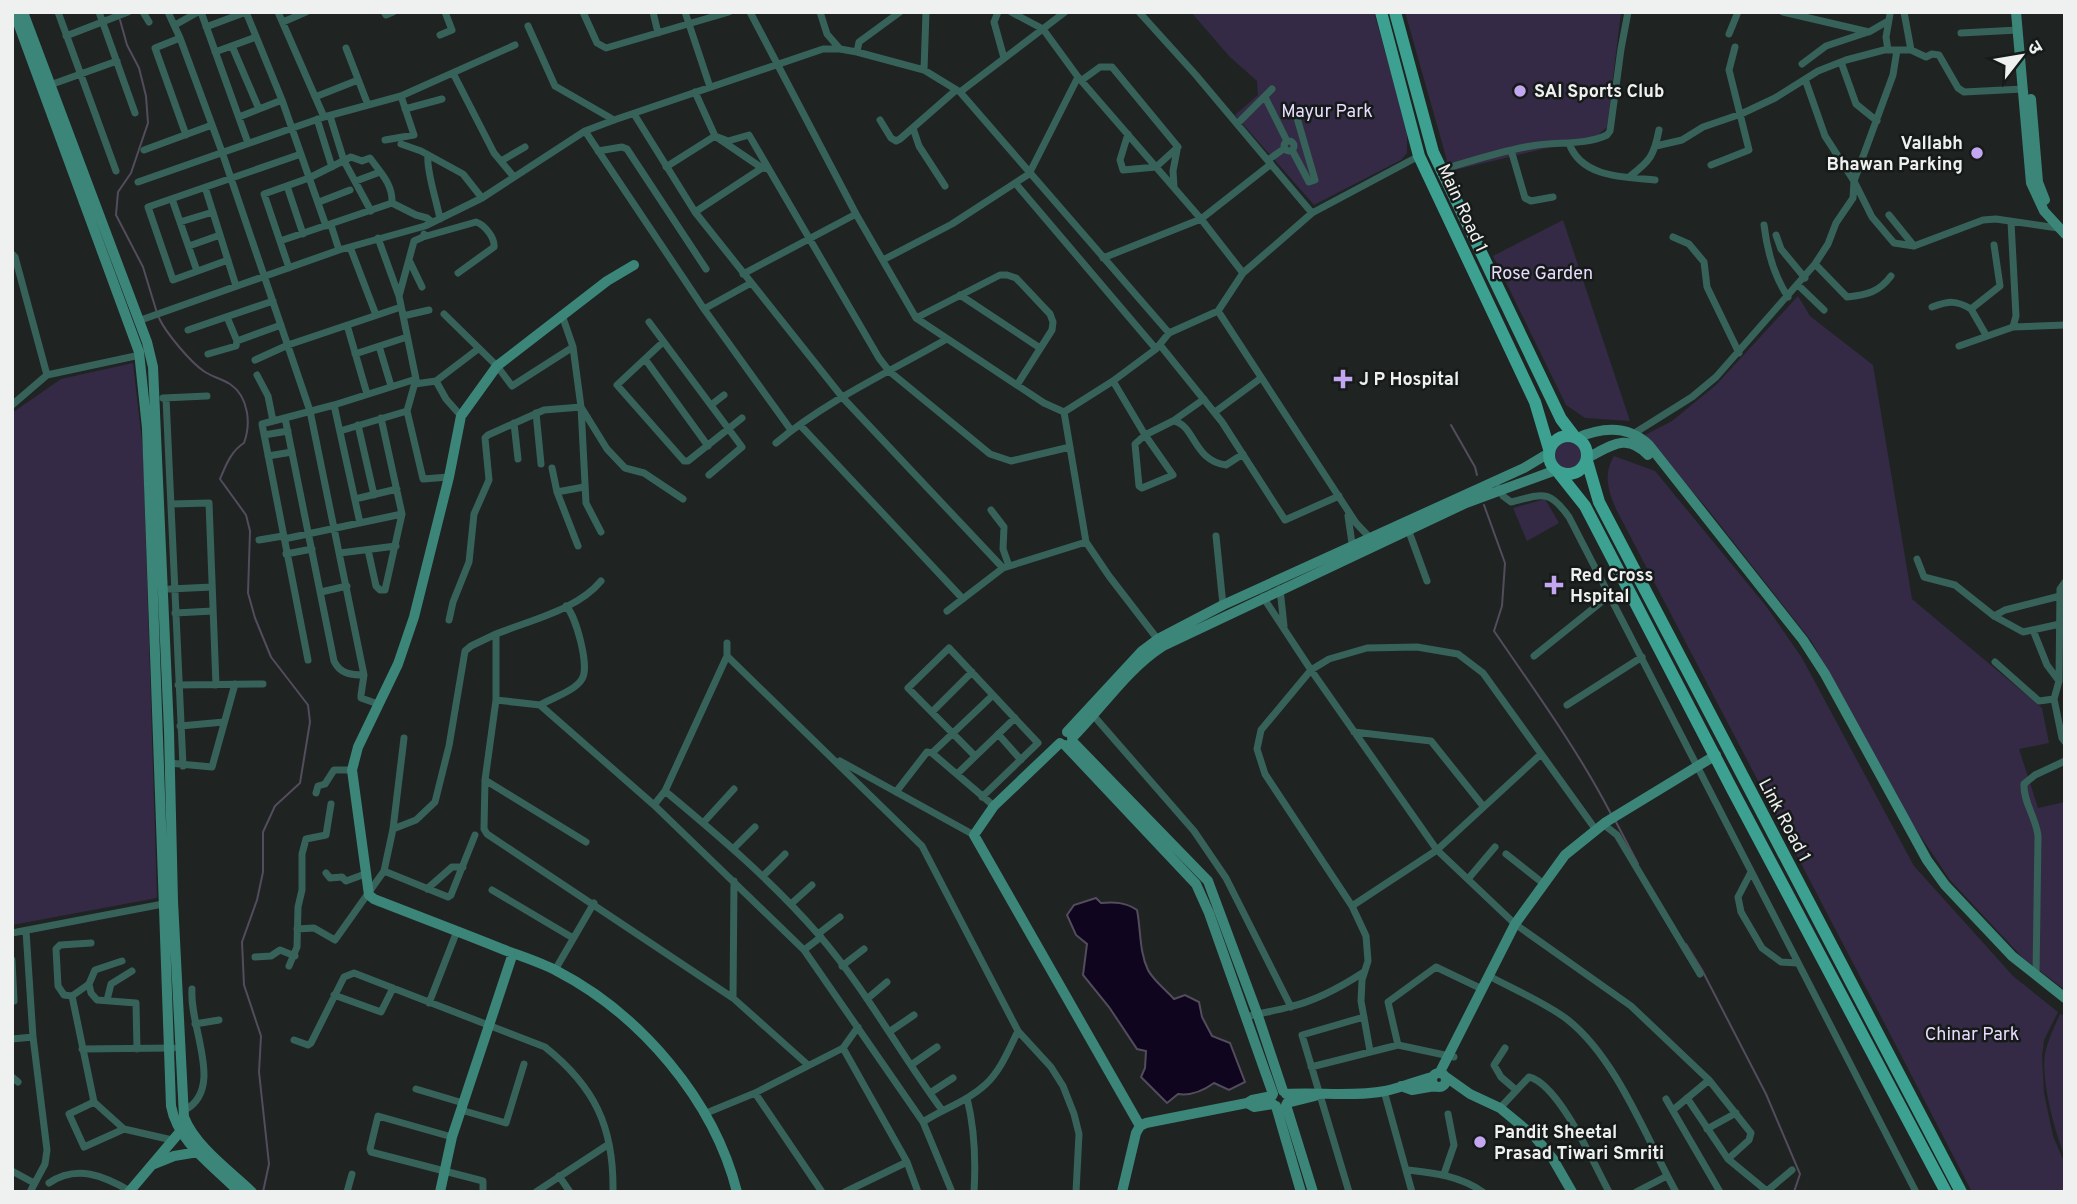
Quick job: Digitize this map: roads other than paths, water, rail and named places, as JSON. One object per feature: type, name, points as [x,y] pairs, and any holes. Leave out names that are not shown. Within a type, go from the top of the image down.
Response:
[{"type":"main road","name":"Main Road 1","points":[[1381,12],[1419,156],[1535,402],[1549,451]]},
{"type":"main road","name":"Main Road 1","points":[[1395,12],[1433,152],[1561,419],[1576,437]]},
{"type":"main road","points":[[1549,451],[1560,436],[1576,437]]},
{"type":"main road","name":"Link Road 1","points":[[1576,437],[1586,446],[1599,502],[1961,1192]]},
{"type":"main road","name":"Link Road 1","points":[[1549,451],[1551,464],[1585,506],[1946,1192]]},
{"type":"main road","points":[[1557,471],[1570,475],[1577,473],[1587,459]]},
{"type":"street","points":[[14,12],[17,35],[140,355],[153,473],[157,576],[175,613],[183,765]]},
{"type":"street","points":[[23,12],[150,353],[161,398],[170,505],[163,590],[163,904],[171,1106],[179,1132],[239,1192]]},
{"type":"street","points":[[58,12],[116,171]]},
{"type":"street","points":[[99,12],[135,113]]},
{"type":"street","points":[[66,36],[128,12]]},
{"type":"street","points":[[143,12],[149,22]]},
{"type":"street","points":[[168,12],[231,177],[310,411],[364,675],[361,698],[378,704]]},
{"type":"street","points":[[175,25],[200,12],[248,143]]},
{"type":"street","points":[[206,27],[246,12],[339,250]]},
{"type":"street","points":[[278,12],[344,161],[371,211]]},
{"type":"street","points":[[283,22],[306,12]]},
{"type":"street","points":[[384,12],[386,15],[393,12]]},
{"type":"street","points":[[440,35],[452,30],[445,12]]},
{"type":"street","points":[[583,12],[597,43],[606,48],[729,12]]},
{"type":"street","points":[[653,12],[659,33]]},
{"type":"street","points":[[685,12],[710,87]]},
{"type":"street","points":[[750,12],[856,214],[916,318],[945,340],[1044,403],[1064,412]]},
{"type":"street","points":[[820,12],[827,34],[840,49]]},
{"type":"street","points":[[857,52],[859,42],[900,12]]},
{"type":"street","points":[[924,70],[926,12]]},
{"type":"street","points":[[998,12],[994,22],[1004,58]]},
{"type":"street","points":[[1012,12],[1043,29],[1080,79],[1201,219],[1243,273]]},
{"type":"street","points":[[880,120],[891,138],[896,141],[958,91],[1065,12]]},
{"type":"street","points":[[1139,12],[1312,213]]},
{"type":"street","points":[[1441,170],[1535,145],[1603,138],[1610,131],[1628,12]]},
{"type":"street","points":[[1729,34],[1738,12]]},
{"type":"street","points":[[1783,12],[1869,32]]},
{"type":"street","points":[[2016,12],[2031,183],[2044,211],[2062,229]]},
{"type":"street","points":[[2024,12],[2038,183],[2062,229]]},
{"type":"street","points":[[1802,64],[1826,46],[1869,32],[1889,16],[1905,13],[1911,50]]},
{"type":"street","points":[[1633,434],[1692,397],[1716,377],[1805,278],[1828,244],[1836,223],[1853,198],[1854,181],[1893,75],[1893,50],[1886,37],[1889,16]]},
{"type":"street","points":[[528,26],[555,86],[614,120]]},
{"type":"street","points":[[1961,33],[2018,30]]},
{"type":"street","points":[[823,49],[827,34]]},
{"type":"street","points":[[215,52],[256,37]]},
{"type":"street","points":[[180,38],[155,48],[186,135]]},
{"type":"street","points":[[232,46],[260,109]]},
{"type":"street","points":[[138,182],[324,117],[401,96],[515,46]]},
{"type":"street","points":[[1711,165],[1749,150],[1729,65],[1735,47]]},
{"type":"street","points":[[346,48],[368,105]]},
{"type":"street","points":[[138,321],[339,250],[432,223],[482,198],[584,131],[823,49],[840,49],[924,70],[958,91],[1169,333]]},
{"type":"street","points":[[1656,146],[1682,140],[1703,127],[1741,114],[1841,62],[1893,50],[1911,50],[1926,57],[1939,55],[1958,88],[1964,92],[2023,89]]},
{"type":"street","points":[[50,85],[117,61]]},
{"type":"street","points":[[1841,62],[1856,104],[1877,121]]},
{"type":"street","points":[[883,260],[952,224],[1029,174],[1080,79],[1100,67],[1112,67],[1177,144],[1173,171],[1174,188]]},
{"type":"street","points":[[453,73],[494,153],[514,177]]},
{"type":"street","points":[[1805,79],[1825,136],[1854,181],[1872,216],[1894,243],[1914,246],[1983,220],[1996,219],[2062,229]]},
{"type":"street","points":[[315,97],[358,80]]},
{"type":"street","points":[[1237,124],[1272,89]]},
{"type":"street","points":[[695,92],[715,136],[765,169]]},
{"type":"street","points":[[385,140],[414,135],[401,96]]},
{"type":"street","points":[[1265,97],[1309,182],[1315,180],[1295,111]]},
{"type":"street","points":[[405,109],[442,99]]},
{"type":"street","points":[[239,117],[282,100]]},
{"type":"street","points":[[634,114],[695,212],[843,398],[1006,567]]},
{"type":"street","points":[[324,117],[332,167]]},
{"type":"street","points":[[144,150],[212,125]]},
{"type":"street","points":[[913,128],[919,146],[946,186]]},
{"type":"street","points":[[1628,177],[1650,161],[1659,130]]},
{"type":"street","points":[[584,131],[704,309],[791,430]]},
{"type":"street","points":[[1128,134],[1120,167],[1123,170],[1156,167],[1177,150]]},
{"type":"street","points":[[715,136],[728,141],[749,135],[765,169],[890,372],[990,454],[1011,461],[1070,447]]},
{"type":"street","points":[[666,167],[715,136]]},
{"type":"street","points":[[1103,258],[1201,219],[1303,137]]},
{"type":"street","points":[[501,161],[522,149],[514,142]]},
{"type":"street","points":[[1569,143],[1572,153],[1592,169],[1610,175],[1655,180]]},
{"type":"street","points":[[401,144],[421,150],[463,174],[482,198]]},
{"type":"street","points":[[598,151],[622,147],[627,149],[706,269]]},
{"type":"street","points":[[1511,150],[1525,198],[1531,201],[1553,197]]},
{"type":"street","points":[[228,260],[173,280],[148,207],[301,154]]},
{"type":"street","points":[[423,237],[432,223],[434,189],[426,165],[428,156]]},
{"type":"street","points":[[1064,412],[1113,381],[1158,347],[1169,333],[1218,311],[1243,273],[1312,213],[1419,156]]},
{"type":"street","points":[[289,268],[264,194],[309,178],[351,157],[362,161],[370,158],[392,193],[392,203]]},
{"type":"street","points":[[695,212],[765,169]]},
{"type":"street","points":[[356,181],[380,172]]},
{"type":"street","points":[[1016,184],[1215,412],[1285,520],[1339,496]]},
{"type":"street","points":[[287,186],[303,234]]},
{"type":"street","points":[[205,187],[236,286]]},
{"type":"street","points":[[319,202],[350,190]]},
{"type":"street","points":[[172,199],[197,271]]},
{"type":"street","points":[[280,241],[392,203],[427,218],[432,223]]},
{"type":"street","points":[[180,222],[213,212]]},
{"type":"street","points":[[743,274],[856,214]]},
{"type":"street","points":[[1889,215],[1914,246]]},
{"type":"street","points":[[398,296],[414,241],[476,222],[483,225],[494,239],[495,247],[458,273]]},
{"type":"street","points":[[2011,222],[2016,316],[2013,327]]},
{"type":"street","points":[[1764,225],[1769,257],[1777,271],[1779,284],[1788,297]]},
{"type":"street","points":[[1776,235],[1781,249],[1805,278]]},
{"type":"street","points":[[189,246],[220,236]]},
{"type":"street","points":[[1673,237],[1689,244],[1704,262],[1707,287],[1739,352]]},
{"type":"street","points":[[378,238],[398,296],[407,337],[415,382],[407,411],[423,480],[449,477]]},
{"type":"street","points":[[1971,309],[2000,286],[1994,245]]},
{"type":"street","points":[[350,247],[376,315]]},
{"type":"street","points":[[12,254],[47,375]]},
{"type":"street","points":[[410,261],[422,287]]},
{"type":"street","points":[[1815,264],[1847,297],[1874,292],[1891,276]]},
{"type":"street","points":[[634,265],[607,281],[497,366],[461,416],[449,477],[414,617],[398,664],[358,747],[352,769],[369,895],[373,899],[555,970],[609,1004],[666,1060],[690,1091],[704,1114],[737,1192]]},
{"type":"street","points":[[916,318],[1000,275],[1016,278],[1050,314],[1053,322],[1052,331],[1017,384]]},
{"type":"street","points":[[704,309],[751,283]]},
{"type":"street","points":[[1798,285],[1824,310]]},
{"type":"street","points":[[960,296],[1040,348]]},
{"type":"street","points":[[188,330],[273,301]]},
{"type":"street","points":[[1932,307],[1958,301],[1971,309],[1986,335]]},
{"type":"street","points":[[255,360],[288,345],[401,307]]},
{"type":"street","points":[[403,316],[429,310]]},
{"type":"street","points":[[1218,311],[1359,527],[1372,541]]},
{"type":"street","points":[[444,314],[497,366],[509,384],[514,385],[573,347]]},
{"type":"street","points":[[562,315],[573,347],[581,407],[586,503],[601,532]]},
{"type":"street","points":[[208,354],[236,346],[237,341],[227,317]]},
{"type":"street","points":[[649,322],[742,447],[709,475]]},
{"type":"street","points":[[237,341],[281,325]]},
{"type":"street","points":[[347,325],[367,394]]},
{"type":"street","points":[[1959,346],[2013,327],[2065,325]]},
{"type":"street","points":[[355,354],[407,337]]},
{"type":"street","points":[[776,443],[791,430],[843,398],[945,340]]},
{"type":"street","points":[[663,342],[618,383],[617,387],[684,461],[688,461],[730,430],[742,418]]},
{"type":"street","points":[[379,346],[391,386]]},
{"type":"street","points":[[307,660],[262,424],[334,405],[391,386],[436,381],[478,349]]},
{"type":"street","points":[[12,405],[47,375],[140,355]]},
{"type":"street","points":[[645,359],[708,446]]},
{"type":"street","points":[[257,375],[268,396],[273,421]]},
{"type":"street","points":[[1215,412],[1261,378]]},
{"type":"street","points":[[436,381],[446,399],[461,416]]},
{"type":"street","points":[[1113,381],[1145,435],[1173,475],[1142,488],[1139,486],[1135,444],[1145,435],[1173,421],[1204,399]]},
{"type":"street","points":[[711,405],[724,395]]},
{"type":"street","points":[[161,398],[207,396]]},
{"type":"street","points":[[153,473],[161,398]]},
{"type":"street","points":[[334,405],[360,523]]},
{"type":"street","points":[[449,620],[469,562],[474,514],[489,480],[485,438],[536,413],[554,408],[581,407]]},
{"type":"street","points":[[581,407],[607,449],[625,468],[644,473],[683,499]]},
{"type":"street","points":[[340,431],[407,411]]},
{"type":"street","points":[[1064,412],[1086,542],[1160,642]]},
{"type":"street","points":[[536,413],[541,464]]},
{"type":"street","points":[[285,418],[337,668],[352,675],[364,675]]},
{"type":"street","points":[[368,550],[376,586],[380,590],[386,590],[402,514],[381,418]]},
{"type":"street","points":[[1173,421],[1182,424],[1207,460],[1226,465],[1243,454]]},
{"type":"street","points":[[514,423],[518,459]]},
{"type":"street","points":[[358,425],[373,495]]},
{"type":"street","points":[[800,425],[963,599]]},
{"type":"street","points":[[1576,437],[1608,429],[1633,434],[1649,445],[1803,640],[1825,674],[1927,860],[1945,886],[2012,956],[2065,998]]},
{"type":"street","points":[[264,435],[288,431]]},
{"type":"street","points":[[1587,459],[1611,445],[1623,442],[1636,445],[1650,457],[1805,652],[1933,880],[2004,956],[2065,1005]]},
{"type":"street","points":[[1372,541],[1408,529],[1498,485],[1549,451]]},
{"type":"street","points":[[268,456],[292,452]]},
{"type":"street","points":[[552,468],[557,492],[578,546]]},
{"type":"street","points":[[974,835],[994,806],[1093,715],[1160,642],[1223,606],[1498,485],[1557,471]]},
{"type":"street","points":[[1498,485],[1503,496],[1511,502],[1542,495],[1557,500],[1569,517],[1699,765],[1797,963],[1916,1192]]},
{"type":"street","points":[[557,492],[584,487]]},
{"type":"street","points":[[355,499],[397,489]]},
{"type":"street","points":[[170,505],[209,503],[216,685]]},
{"type":"street","points":[[1347,509],[1353,550]]},
{"type":"street","points":[[991,510],[1004,527],[1006,567]]},
{"type":"street","points":[[259,540],[308,534],[402,514]]},
{"type":"street","points":[[1408,529],[1427,580]]},
{"type":"street","points":[[1216,537],[1223,606]]},
{"type":"street","points":[[947,611],[1006,567],[1086,542]]},
{"type":"street","points":[[340,553],[396,546]]},
{"type":"street","points":[[286,554],[312,549]]},
{"type":"street","points":[[1067,740],[1142,651],[1280,589],[1353,550]]},
{"type":"street","points":[[1917,559],[1924,577],[1955,585],[1994,616],[2023,632],[2060,624]]},
{"type":"street","points":[[393,829],[416,820],[435,802],[449,746],[465,652],[471,646],[496,634],[566,606],[588,594],[601,581]]},
{"type":"street","points":[[2065,582],[2060,589],[2059,681],[2054,699],[2065,742]]},
{"type":"street","points":[[321,592],[347,586]]},
{"type":"street","points":[[163,590],[212,587]]},
{"type":"street","points":[[1280,589],[1284,626]]},
{"type":"street","points":[[49,1183],[65,1175],[94,1174],[130,1192],[179,1132],[185,1110],[163,590]]},
{"type":"street","points":[[1534,656],[1610,595]]},
{"type":"street","points":[[1994,616],[2006,610],[2060,596]]},
{"type":"street","points":[[1263,597],[1437,850],[1515,924],[1631,1006],[1709,1080],[1736,1113],[1751,1137],[1728,1160]]},
{"type":"street","points":[[540,705],[575,686],[584,676],[581,648],[572,614],[566,606]]},
{"type":"street","points":[[175,613],[213,611]]},
{"type":"street","points":[[2033,630],[2047,665],[2059,681]]},
{"type":"street","points":[[496,634],[496,700],[482,824],[487,834],[733,998],[808,1065]]},
{"type":"street","points":[[654,805],[665,791],[727,656],[727,643]]},
{"type":"street","points":[[1370,1051],[1361,1001],[1368,961],[1366,936],[1352,906],[1265,774],[1257,749],[1261,730],[1311,670],[1329,659],[1367,648],[1417,647],[1458,654],[1483,673],[1540,754],[1602,826],[1617,835],[1700,974]]},
{"type":"street","points":[[975,756],[908,688],[949,648],[1038,743],[982,797]]},
{"type":"street","points":[[727,656],[922,846],[1018,1031],[1057,1076],[1074,1114],[1079,1134],[1076,1192]]},
{"type":"street","points":[[1567,705],[1642,657]]},
{"type":"street","points":[[1995,662],[2039,701],[2054,699]]},
{"type":"street","points":[[932,712],[972,673]]},
{"type":"street","points":[[169,763],[212,767],[235,684]]},
{"type":"street","points":[[178,685],[263,684]]},
{"type":"street","points":[[932,753],[993,695]]},
{"type":"street","points":[[496,700],[540,705],[654,805],[804,950],[923,1122],[952,1192]]},
{"type":"street","points":[[1093,715],[1200,841],[1226,878],[1291,1007]]},
{"type":"street","points":[[957,774],[1015,718]]},
{"type":"street","points":[[180,726],[224,722]]},
{"type":"street","points":[[1354,732],[1431,741],[1483,806]]},
{"type":"street","points":[[998,734],[1021,760]]},
{"type":"street","points":[[297,929],[314,928],[335,940],[384,871],[393,829],[404,738]]},
{"type":"street","points":[[1067,740],[1208,881],[1257,1013],[1293,1145],[1313,1192]]},
{"type":"street","points":[[1067,740],[1196,884],[1279,1099]]},
{"type":"street","points":[[897,792],[927,752],[932,753],[994,806]]},
{"type":"street","points":[[1352,906],[1437,850],[1540,754]]},
{"type":"street","points":[[1122,1192],[1140,1126],[1252,1100],[1384,1091],[1401,1086],[1412,1090],[1440,1079],[1515,924],[1565,855],[1621,812],[1716,755]]},
{"type":"street","points":[[832,757],[974,835],[1140,1126]]},
{"type":"street","points":[[2036,977],[2037,822],[2026,798],[2024,784],[2035,775],[2065,761]]},
{"type":"street","points":[[316,793],[318,786],[325,784],[334,770],[352,769]]},
{"type":"street","points":[[485,780],[586,842]]},
{"type":"street","points":[[703,822],[734,789]]},
{"type":"street","points":[[665,791],[764,876],[820,936],[867,999],[942,1110]]},
{"type":"street","points":[[289,966],[295,956],[302,890],[302,854],[306,839],[326,835],[331,804]]},
{"type":"street","points":[[733,849],[755,827]]},
{"type":"street","points":[[384,871],[444,896],[451,895],[475,835]]},
{"type":"street","points":[[1468,879],[1495,846]]},
{"type":"street","points":[[764,876],[785,854]]},
{"type":"street","points":[[1506,855],[1544,884]]},
{"type":"street","points":[[427,889],[452,867],[463,867]]},
{"type":"street","points":[[1751,872],[1738,897],[1741,912],[1762,948],[1781,962],[1797,963]]},
{"type":"street","points":[[326,873],[330,878],[342,877],[346,881],[365,874]]},
{"type":"street","points":[[733,998],[734,881]]},
{"type":"street","points":[[791,904],[812,885]]},
{"type":"street","points":[[492,890],[573,938]]},
{"type":"street","points":[[555,970],[594,903]]},
{"type":"street","points":[[12,933],[163,904]]},
{"type":"street","points":[[804,950],[840,917]]},
{"type":"street","points":[[26,931],[33,1037],[47,1150],[45,1164],[30,1192]]},
{"type":"street","points":[[429,1003],[457,931]]},
{"type":"street","points":[[91,943],[60,945],[55,949],[58,986],[64,995],[72,996],[89,984],[95,970],[122,961]]},
{"type":"street","points":[[842,965],[864,949]]},
{"type":"street","points":[[255,957],[271,956],[280,950],[295,956]]},
{"type":"street","points":[[440,1192],[452,1137],[513,953]]},
{"type":"street","points":[[12,963],[14,1001]]},
{"type":"street","points":[[1398,1045],[1388,1002],[1436,967],[1482,989]]},
{"type":"street","points":[[107,1000],[111,984],[132,971]]},
{"type":"street","points":[[1246,1017],[1291,1007],[1344,986],[1365,972]]},
{"type":"street","points":[[294,1040],[309,1045],[344,977],[354,973],[545,1047],[582,1081],[595,1102],[609,1144],[613,1192]]},
{"type":"street","points":[[1489,976],[1568,1019],[1584,1035],[1601,1056],[1632,1105],[1676,1192]]},
{"type":"street","points":[[867,999],[887,982]]},
{"type":"street","points":[[89,984],[94,998],[136,1003],[137,1049]]},
{"type":"street","points":[[334,995],[382,1012],[393,988]]},
{"type":"street","points":[[185,1110],[197,1104],[204,1088],[204,1063],[191,1004],[192,989]]},
{"type":"street","points":[[72,996],[94,1102],[124,1129]]},
{"type":"street","points":[[889,1032],[914,1014]]},
{"type":"street","points":[[1349,1192],[1302,1035],[1364,1017]]},
{"type":"street","points":[[195,1024],[219,1020]]},
{"type":"street","points":[[704,1114],[755,1093],[843,1048],[858,1027]]},
{"type":"street","points":[[923,1122],[985,1085],[999,1069],[1018,1031]]},
{"type":"street","points":[[12,1039],[33,1037]]},
{"type":"street","points":[[1311,1067],[1398,1045],[1452,1053]]},
{"type":"street","points":[[911,1065],[937,1047]]},
{"type":"street","points":[[82,1049],[181,1048]]},
{"type":"street","points":[[843,1048],[907,1162],[918,1192]]},
{"type":"street","points":[[1505,1048],[1494,1065],[1500,1077],[1516,1090]]},
{"type":"street","points":[[416,1089],[506,1123],[524,1064]]},
{"type":"street","points":[[1500,1108],[1529,1077],[1536,1079],[1550,1091],[1565,1111],[1609,1192]]},
{"type":"street","points":[[930,1093],[953,1078]]},
{"type":"street","points":[[1440,1079],[1500,1108],[1535,1138],[1553,1159],[1572,1192]]},
{"type":"street","points":[[1673,1110],[1709,1080]]},
{"type":"street","points":[[1384,1091],[1412,1192]]},
{"type":"street","points":[[755,1093],[822,1192]]},
{"type":"street","points":[[967,1098],[973,1124],[976,1163],[974,1192]]},
{"type":"street","points":[[1687,1098],[1728,1160],[1767,1192],[1792,1170]]},
{"type":"street","points":[[1666,1099],[1720,1192]]},
{"type":"street","points":[[94,1102],[69,1114],[84,1147],[124,1129],[179,1132],[202,1145],[252,1192]]},
{"type":"street","points":[[1707,1129],[1736,1113]]},
{"type":"street","points":[[1444,1174],[1454,1145],[1448,1114]]},
{"type":"street","points":[[452,1137],[378,1116],[370,1149],[371,1152],[483,1181],[483,1192]]},
{"type":"street","points":[[536,1192],[548,1188],[559,1176],[609,1144]]},
{"type":"street","points":[[1293,1145],[1301,1192]]},
{"type":"street","points":[[150,1166],[174,1156],[198,1152]]},
{"type":"street","points":[[845,1192],[907,1162]]},
{"type":"street","points":[[1408,1170],[1444,1174],[1469,1182],[1483,1192]]},
{"type":"street","points":[[12,1171],[34,1183]]},
{"type":"street","points":[[347,1192],[352,1174]]},
{"type":"street","points":[[559,1176],[569,1192]]},
{"type":"street","points":[[1636,1192],[1667,1176]]},
{"type":"waterway","points":[[120,20],[127,45],[139,68],[146,96],[148,123],[131,173],[118,192],[116,215],[143,267],[157,313]]},
{"type":"waterway","points":[[159,318],[193,362],[205,372],[230,384],[245,403],[248,419],[244,443],[232,454],[220,479],[246,515],[250,531],[248,593],[255,618],[271,657],[308,705],[310,722],[300,783],[275,806],[263,832],[263,872],[257,900],[242,942],[244,985],[261,1036],[259,1072],[269,1164],[263,1192]]},
{"type":"waterway","points":[[1451,425],[1477,475]]},
{"type":"waterway","points":[[1484,505],[1505,563],[1502,606],[1494,631],[1570,744],[1611,814]]},
{"type":"waterway","points":[[1616,822],[1638,864]]},
{"type":"waterway","points":[[1686,944],[1766,1094],[1800,1174],[1794,1192]]},
{"type":"place","name":"SAI Sports Club","points":[[1520,91]]},
{"type":"place","name":"Vallabh Bhawan Parking","points":[[1977,153]]},
{"type":"place","name":"J P Hospital","points":[[1343,379]]},
{"type":"place","name":"Red Cross Hspital","points":[[1554,585]]},
{"type":"place","name":"Pandit Sheetal Prasad Tiwari Smriti","points":[[1480,1142]]},
{"type":"park label","name":"Mayur Park","points":[[1327,111]]},
{"type":"park label","name":"Rose Garden","points":[[1542,273]]},
{"type":"park label","name":"Chinar Park","points":[[1972,1034]]}]
